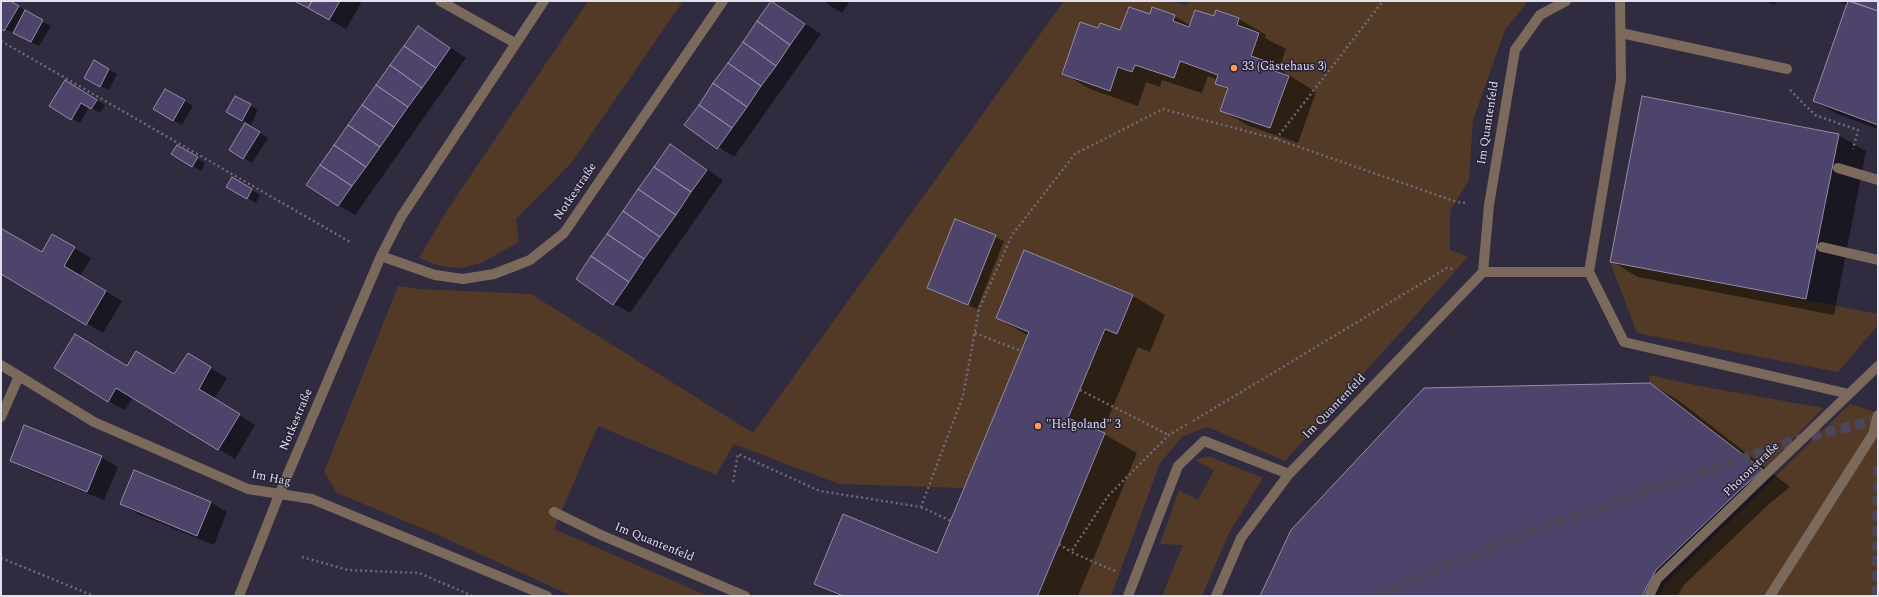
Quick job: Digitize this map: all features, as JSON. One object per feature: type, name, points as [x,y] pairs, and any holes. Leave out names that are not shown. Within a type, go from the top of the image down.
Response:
[{"type":"street","points":[[440,1],[515,43]]},
{"type":"street","name":"Notkestraße","points":[[239,596],[279,495],[381,256],[401,217],[544,1]]},
{"type":"street","name":"Notkestraße","points":[[381,256],[435,275],[463,279],[494,274],[530,260],[564,233],[723,1]]},
{"type":"street","name":"Im Quantenfeld","points":[[1216,596],[1241,538],[1289,474],[1483,272],[1489,205],[1515,50],[1540,15],[1566,1]]},
{"type":"street","points":[[1620,1],[1621,80],[1589,272],[1624,342],[1849,394]]},
{"type":"street","points":[[1621,33],[1787,69]]},
{"type":"street","points":[[1843,170],[1878,180]]},
{"type":"street","points":[[1822,247],[1878,260]]},
{"type":"street","points":[[1483,272],[1589,272]]},
{"type":"street","name":"Im Hag","points":[[1,365],[94,422],[248,489],[312,499],[547,596]]},
{"type":"street","name":"Photonstraße","points":[[1649,596],[1657,579],[1878,366]]},
{"type":"street","points":[[1,417],[19,376]]},
{"type":"street","points":[[1770,596],[1873,434],[1878,415]]},
{"type":"street","points":[[1128,596],[1178,466],[1204,441],[1289,474]]},
{"type":"street","name":"Im Quantenfeld","points":[[554,512],[601,535],[746,596]]},
{"type":"path","points":[[1276,140],[1384,1]]},
{"type":"path","points":[[1,41],[350,242]]},
{"type":"path","points":[[1764,64],[1815,115],[1858,130],[1843,170]]},
{"type":"path","points":[[921,506],[963,396],[978,309],[1012,235],[1075,154],[1164,109],[1276,140],[1457,202],[1489,205]]},
{"type":"path","points":[[1070,552],[1108,496],[1169,435],[1448,268],[1483,272]]},
{"type":"path","points":[[975,333],[1021,351]]},
{"type":"path","points":[[1080,390],[1169,435]]},
{"type":"path","points":[[733,482],[738,454],[820,491],[921,506],[951,521]]},
{"type":"path","points":[[1059,544],[1070,552],[1134,579]]},
{"type":"path","points":[[302,557],[348,570],[419,573],[473,596]]},
{"type":"path","points":[[1,558],[94,596]]},
{"type":"shaded area","points":[[588,1],[683,1],[572,162],[516,219],[519,242],[481,263],[462,268],[440,266],[419,258],[448,209]]},
{"type":"shaded area","points":[[1064,1],[1165,1],[1187,5],[1191,1],[1528,1],[1505,30],[1473,120],[1469,180],[1450,211],[1450,250],[1468,257],[1285,461],[1208,427],[1183,436],[1160,463],[1111,596],[1038,595],[1105,434],[1068,418],[1105,329],[1117,334],[1133,295],[1024,250],[1029,332],[964,488],[839,484],[734,444],[716,475],[598,426],[554,529],[708,596],[572,596],[427,530],[337,493],[324,472],[398,286],[420,289],[531,294],[753,433]]},
{"type":"shaded area","points":[[1610,262],[1878,314],[1878,325],[1838,372],[1637,333]]},
{"type":"shaded area","points":[[1649,375],[1700,386],[1823,408],[1763,470],[1650,383]]},
{"type":"shaded area","points":[[1850,404],[1878,413],[1878,596],[1659,596],[1665,584]]},
{"type":"shaded area","points":[[1208,456],[1263,478],[1229,533],[1202,596],[1162,596],[1183,545],[1160,544],[1179,490],[1198,500],[1214,470],[1195,460]]},
{"type":"building","points":[[1,1],[10,1],[19,6],[4,31],[1,29]]},
{"type":"building","points":[[294,1],[312,1],[308,8]]},
{"type":"building","points":[[312,1],[340,1],[329,20],[308,8]]},
{"type":"building","points":[[771,1],[805,24],[790,45],[757,21]]},
{"type":"building","points":[[1848,1],[1878,11],[1878,125],[1813,101]]},
{"type":"building","points":[[1850,1],[1878,1],[1878,11]]},
{"type":"building","name":"33 (Gästehaus 3)","points":[[1129,7],[1150,14],[1152,7],[1175,15],[1173,21],[1189,27],[1195,10],[1214,16],[1216,10],[1239,18],[1237,25],[1259,33],[1251,56],[1271,63],[1269,69],[1289,76],[1270,128],[1220,111],[1228,88],[1215,84],[1218,75],[1180,61],[1174,78],[1135,65],[1132,72],[1118,67],[1110,91],[1062,74],[1080,22],[1098,28],[1100,23],[1120,30]]},
{"type":"building","points":[[25,10],[43,20],[31,42],[13,33]]},
{"type":"building","points":[[757,21],[790,45],[776,66],[743,42]]},
{"type":"building","points":[[418,26],[450,48],[436,68],[404,46]]},
{"type":"building","points":[[743,42],[776,66],[761,86],[728,63]]},
{"type":"building","points":[[404,46],[436,68],[422,88],[390,65]]},
{"type":"building","points":[[94,60],[109,69],[100,87],[84,78]]},
{"type":"building","points":[[728,63],[761,86],[747,107],[713,83]]},
{"type":"building","points":[[390,65],[422,88],[408,107],[376,85]]},
{"type":"building","points":[[65,80],[97,100],[91,109],[81,103],[71,120],[49,106]]},
{"type":"building","points":[[713,83],[747,107],[732,128],[699,105]]},
{"type":"building","points":[[376,85],[408,107],[394,127],[362,105]]},
{"type":"building","points":[[165,89],[185,100],[173,121],[153,109]]},
{"type":"building","points":[[235,96],[251,104],[242,121],[226,112]]},
{"type":"building","points":[[1642,96],[1839,134],[1806,299],[1610,262]]},
{"type":"building","points":[[362,105],[394,127],[380,147],[348,125]]},
{"type":"building","points":[[699,105],[732,128],[717,149],[684,125]]},
{"type":"building","points":[[245,123],[260,132],[243,159],[229,150]]},
{"type":"building","points":[[348,125],[380,147],[366,167],[334,145]]},
{"type":"building","points":[[670,144],[707,170],[691,192],[654,167]]},
{"type":"building","points":[[177,145],[198,157],[192,167],[171,154]]},
{"type":"building","points":[[334,145],[366,167],[352,186],[320,165]]},
{"type":"building","points":[[320,165],[352,186],[338,206],[306,185]]},
{"type":"building","points":[[654,167],[691,192],[676,215],[638,189]]},
{"type":"building","points":[[232,177],[252,189],[247,199],[226,187]]},
{"type":"building","points":[[638,189],[676,215],[660,237],[623,211]]},
{"type":"building","points":[[623,211],[660,237],[644,259],[607,234]]},
{"type":"building","points":[[955,219],[996,235],[968,305],[927,288]]},
{"type":"building","points":[[2,229],[42,252],[52,234],[75,247],[64,266],[106,291],[86,325],[1,274]]},
{"type":"building","points":[[607,234],[644,259],[629,282],[591,256]]},
{"type":"building","name":"\"Helgoland\" 3","points":[[1024,250],[1133,295],[1117,334],[1105,329],[1068,418],[1105,433],[1038,595],[1041,596],[843,596],[814,584],[843,514],[937,553],[1029,332],[996,318]]},
{"type":"building","points":[[591,256],[629,282],[613,305],[576,279]]},
{"type":"building","points":[[75,334],[127,366],[136,351],[174,374],[188,353],[211,367],[199,389],[240,414],[218,450],[116,388],[108,402],[54,368]]},
{"type":"building","points":[[1650,383],[1763,470],[1656,570],[1642,596],[1260,596],[1291,530],[1424,388]]},
{"type":"building","points":[[24,425],[102,456],[87,492],[10,461]]},
{"type":"building","points":[[134,470],[211,502],[197,536],[120,504]]},
{"type":"tunnel","points":[[1375,596],[1527,533],[1799,439],[1878,420]]},
{"type":"tunnel","points":[[1877,596],[1878,464]]},
{"type":"place","name":"33 (Gästehaus 3)","points":[[1234,68]]},
{"type":"place","name":"\"Helgoland\" 3","points":[[1038,426]]}]
